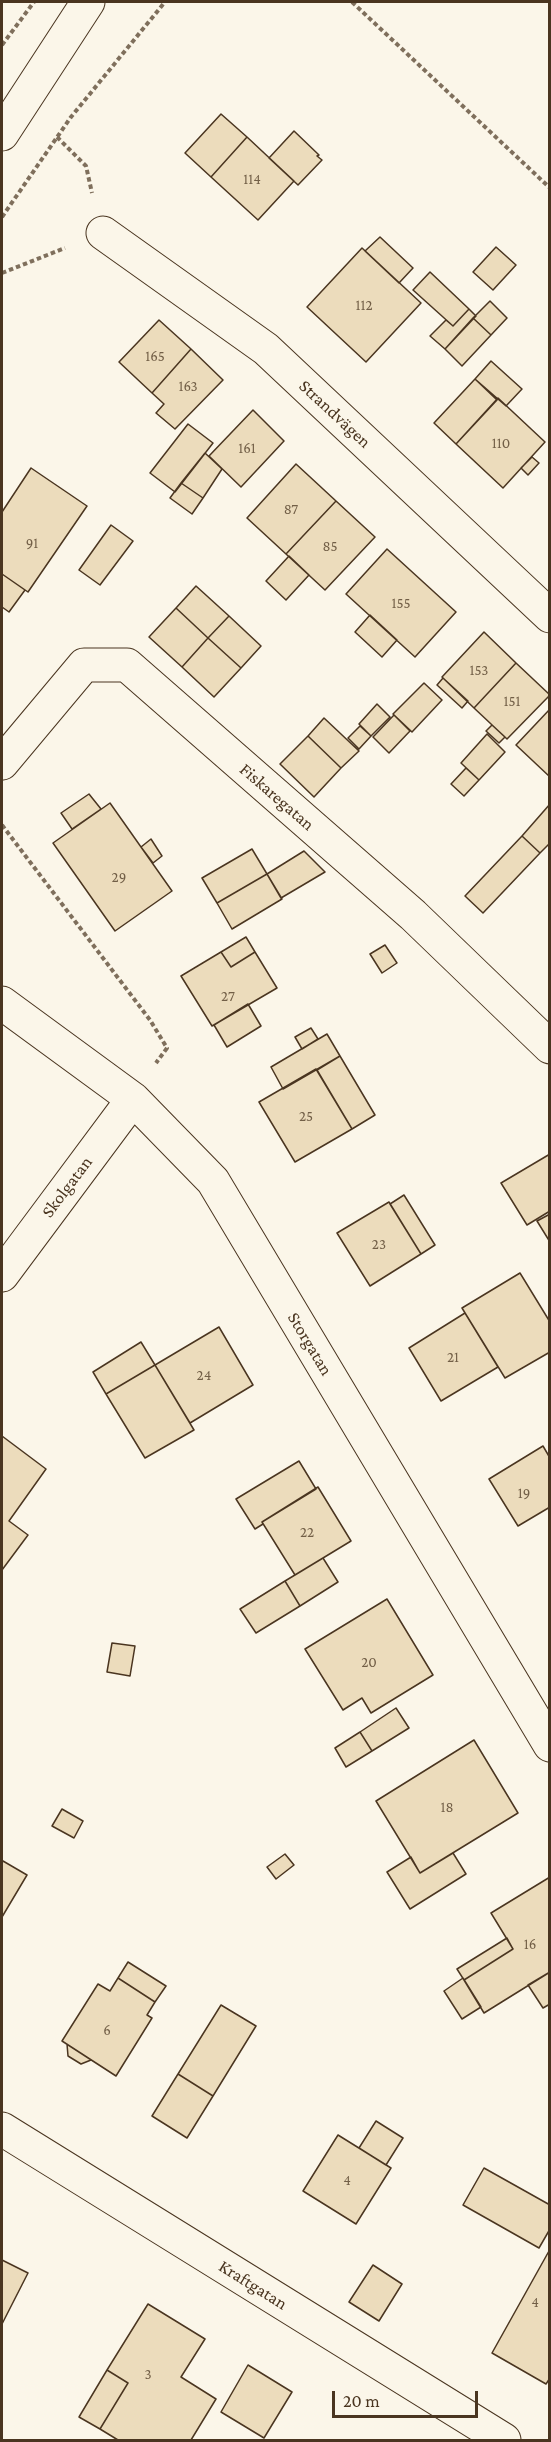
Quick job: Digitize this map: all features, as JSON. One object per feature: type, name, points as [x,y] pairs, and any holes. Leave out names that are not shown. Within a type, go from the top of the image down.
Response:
[{"type":"street","points":[[6,119],[88,2]]},
{"type":"street","name":"Strandvägen","points":[[103,233],[266,349],[549,616]]},
{"type":"street","name":"Fiskaregatan","points":[[2,762],[84,665],[127,665],[413,915],[549,1047]]},
{"type":"street","name":"Storgatan","points":[[2,1003],[133,1099],[213,1181],[549,1745]]},
{"type":"street","name":"Skolgatan","points":[[2,1275],[133,1099]]},
{"type":"street","name":"Kraftgatan","points":[[2,2129],[504,2440]]},
{"type":"path","points":[[2,45],[34,2]]},
{"type":"path","points":[[2,217],[71,117],[165,2]]},
{"type":"path","points":[[352,2],[549,188]]},
{"type":"path","points":[[2,825],[150,1020],[166,1048],[133,1099]]},
{"type":"building","points":[[221,114],[247,137],[211,177],[185,153]]},
{"type":"building","points":[[294,131],[322,160],[298,185],[269,158]]},
{"type":"building","points":[[247,137],[294,181],[258,220],[211,177]]},
{"type":"building","points":[[380,237],[413,268],[399,283],[365,251]]},
{"type":"building","points":[[496,247],[516,265],[493,290],[473,272]]},
{"type":"building","points":[[362,248],[421,303],[366,362],[307,307]]},
{"type":"building","points":[[430,272],[469,309],[453,326],[413,290]]},
{"type":"building","points":[[490,301],[507,318],[491,335],[473,318]]},
{"type":"building","points":[[469,309],[476,316],[445,349],[430,336],[446,320],[453,326]]},
{"type":"building","points":[[473,318],[491,335],[462,366],[445,349]]},
{"type":"building","points":[[159,320],[191,349],[152,393],[119,362]]},
{"type":"building","points":[[191,349],[223,380],[175,429],[156,413],[164,404],[152,393]]},
{"type":"building","points":[[491,361],[522,389],[506,406],[475,379]]},
{"type":"building","points":[[475,379],[497,400],[456,444],[434,423]]},
{"type":"building","points":[[498,398],[545,442],[503,488],[456,444]]},
{"type":"building","points":[[253,410],[284,441],[241,487],[209,456]]},
{"type":"building","points":[[188,424],[213,443],[175,492],[150,473]]},
{"type":"building","points":[[205,453],[222,469],[203,498],[181,483]]},
{"type":"building","points":[[532,457],[539,463],[528,475],[521,468]]},
{"type":"building","points":[[296,464],[336,501],[286,554],[247,518]]},
{"type":"building","points":[[31,468],[87,506],[28,592],[2,574],[2,512]]},
{"type":"building","points":[[181,483],[203,498],[192,514],[170,498]]},
{"type":"building","points":[[336,501],[375,537],[325,590],[286,554]]},
{"type":"building","points":[[111,525],[133,541],[100,585],[79,570]]},
{"type":"building","points":[[387,549],[456,612],[415,657],[346,594]]},
{"type":"building","points":[[289,556],[309,575],[286,600],[266,581]]},
{"type":"building","points":[[2,574],[25,590],[9,612],[2,607]]},
{"type":"building","points":[[196,586],[229,616],[208,638],[176,608]]},
{"type":"building","points":[[176,608],[208,638],[182,667],[149,637]]},
{"type":"building","points":[[370,615],[397,640],[382,657],[355,632]]},
{"type":"building","points":[[229,616],[261,646],[241,668],[208,638]]},
{"type":"building","points":[[484,632],[516,663],[474,708],[442,677]]},
{"type":"building","points":[[208,638],[241,668],[214,697],[182,667]]},
{"type":"building","points":[[516,663],[550,695],[507,739],[474,708]]},
{"type":"building","points":[[443,678],[468,701],[462,708],[437,685]]},
{"type":"building","points":[[424,683],[442,700],[412,732],[393,714]]},
{"type":"building","points":[[377,704],[390,717],[371,736],[359,724]]},
{"type":"building","points":[[550,709],[550,777],[516,745]]},
{"type":"building","points":[[394,715],[410,731],[389,753],[373,737]]},
{"type":"building","points":[[324,718],[359,751],[341,768],[308,736]]},
{"type":"building","points":[[492,725],[505,737],[499,743],[486,731]]},
{"type":"building","points":[[360,726],[371,736],[359,749],[348,738]]},
{"type":"building","points":[[487,734],[505,752],[479,780],[461,763]]},
{"type":"building","points":[[308,736],[341,768],[314,797],[280,764]]},
{"type":"building","points":[[466,768],[479,780],[464,796],[451,784]]},
{"type":"building","points":[[89,794],[101,809],[72,829],[61,813]]},
{"type":"building","points":[[110,803],[172,891],[115,931],[53,843]]},
{"type":"building","points":[[550,804],[550,843],[540,853],[522,836]]},
{"type":"building","points":[[522,836],[540,853],[483,913],[465,896]]},
{"type":"building","points":[[151,839],[162,856],[153,863],[141,847]]},
{"type":"building","points":[[252,849],[267,874],[217,903],[202,878]]},
{"type":"building","points":[[304,851],[325,872],[281,898],[267,874]]},
{"type":"building","points":[[267,874],[282,899],[232,929],[217,903]]},
{"type":"building","points":[[246,937],[255,952],[231,967],[221,952]]},
{"type":"building","points":[[385,945],[397,963],[382,973],[370,954]]},
{"type":"building","points":[[221,952],[231,967],[255,952],[277,988],[212,1026],[181,976]]},
{"type":"building","points":[[248,1004],[261,1026],[227,1047],[214,1025]]},
{"type":"building","points":[[311,1028],[318,1039],[302,1049],[295,1037]]},
{"type":"building","points":[[327,1034],[340,1056],[283,1089],[271,1067]]},
{"type":"building","points":[[340,1056],[375,1115],[352,1129],[317,1070]]},
{"type":"building","points":[[316,1069],[352,1129],[295,1162],[259,1102]]},
{"type":"building","points":[[550,1154],[550,1211],[527,1225],[501,1183]]},
{"type":"building","points":[[404,1195],[435,1245],[421,1254],[390,1204]]},
{"type":"building","points":[[389,1202],[421,1254],[370,1286],[337,1233]]},
{"type":"building","points":[[550,1214],[550,1242],[537,1221]]},
{"type":"building","points":[[520,1273],[550,1322],[550,1352],[505,1378],[462,1308]]},
{"type":"building","points":[[465,1313],[498,1367],[441,1401],[409,1348]]},
{"type":"building","points":[[219,1327],[253,1385],[190,1423],[155,1365]]},
{"type":"building","points":[[141,1342],[155,1365],[106,1394],[93,1372]]},
{"type":"building","points":[[155,1365],[194,1430],[145,1458],[106,1394]]},
{"type":"building","points":[[2,1436],[46,1469],[9,1521],[28,1535],[2,1570]]},
{"type":"building","points":[[543,1446],[550,1458],[550,1507],[518,1526],[489,1479]]},
{"type":"building","points":[[299,1461],[316,1489],[262,1522],[263,1524],[255,1529],[236,1499]]},
{"type":"building","points":[[318,1487],[351,1541],[295,1575],[262,1522]]},
{"type":"building","points":[[323,1558],[338,1582],[300,1606],[285,1581]]},
{"type":"building","points":[[285,1581],[300,1606],[256,1633],[240,1609]]},
{"type":"building","points":[[387,1599],[433,1675],[371,1713],[362,1698],[343,1710],[305,1649]]},
{"type":"building","points":[[112,1643],[135,1646],[130,1676],[107,1672]]},
{"type":"building","points":[[396,1708],[409,1728],[372,1751],[360,1732]]},
{"type":"building","points":[[360,1732],[372,1751],[346,1767],[335,1748]]},
{"type":"building","points":[[474,1740],[518,1813],[420,1873],[376,1801]]},
{"type":"building","points":[[62,1809],[83,1821],[74,1838],[52,1826]]},
{"type":"building","points":[[453,1853],[466,1874],[410,1909],[387,1872],[411,1857],[420,1873]]},
{"type":"building","points":[[285,1854],[294,1865],[276,1879],[267,1867]]},
{"type":"building","points":[[3,1861],[27,1875],[2,1917],[2,1863]]},
{"type":"building","points":[[550,1877],[550,1972],[484,2013],[464,1980],[513,1949],[491,1913]]},
{"type":"building","points":[[507,1938],[513,1949],[464,1980],[457,1969]]},
{"type":"building","points":[[128,1962],[166,1986],[155,2002],[118,1978]]},
{"type":"building","points":[[550,1972],[550,2004],[543,2008],[528,1985]]},
{"type":"building","points":[[118,1978],[155,2002],[147,2015],[152,2018],[116,2076],[62,2041],[98,1984],[110,1991]]},
{"type":"building","points":[[463,1978],[481,2007],[462,2019],[444,1991]]},
{"type":"building","points":[[221,2005],[256,2026],[213,2096],[178,2074]]},
{"type":"building","points":[[67,2044],[91,2060],[81,2064],[68,2056]]},
{"type":"building","points":[[178,2074],[213,2096],[187,2138],[152,2116]]},
{"type":"building","points":[[376,2121],[403,2138],[386,2165],[359,2148]]},
{"type":"building","points":[[338,2135],[391,2168],[356,2224],[303,2191]]},
{"type":"building","points":[[484,2168],[550,2205],[550,2229],[539,2248],[463,2205]]},
{"type":"building","points":[[549,2251],[550,2378],[546,2384],[492,2353]]},
{"type":"building","points":[[2,2260],[28,2273],[2,2324]]},
{"type":"building","points":[[373,2265],[402,2284],[379,2321],[349,2302]]},
{"type":"building","points":[[148,2304],[205,2339],[181,2377],[216,2399],[191,2440],[118,2440],[100,2429],[128,2383],[107,2370]]},
{"type":"building","points":[[248,2365],[292,2392],[264,2438],[221,2412]]},
{"type":"building","points":[[107,2370],[128,2383],[100,2429],[79,2417]]}]
